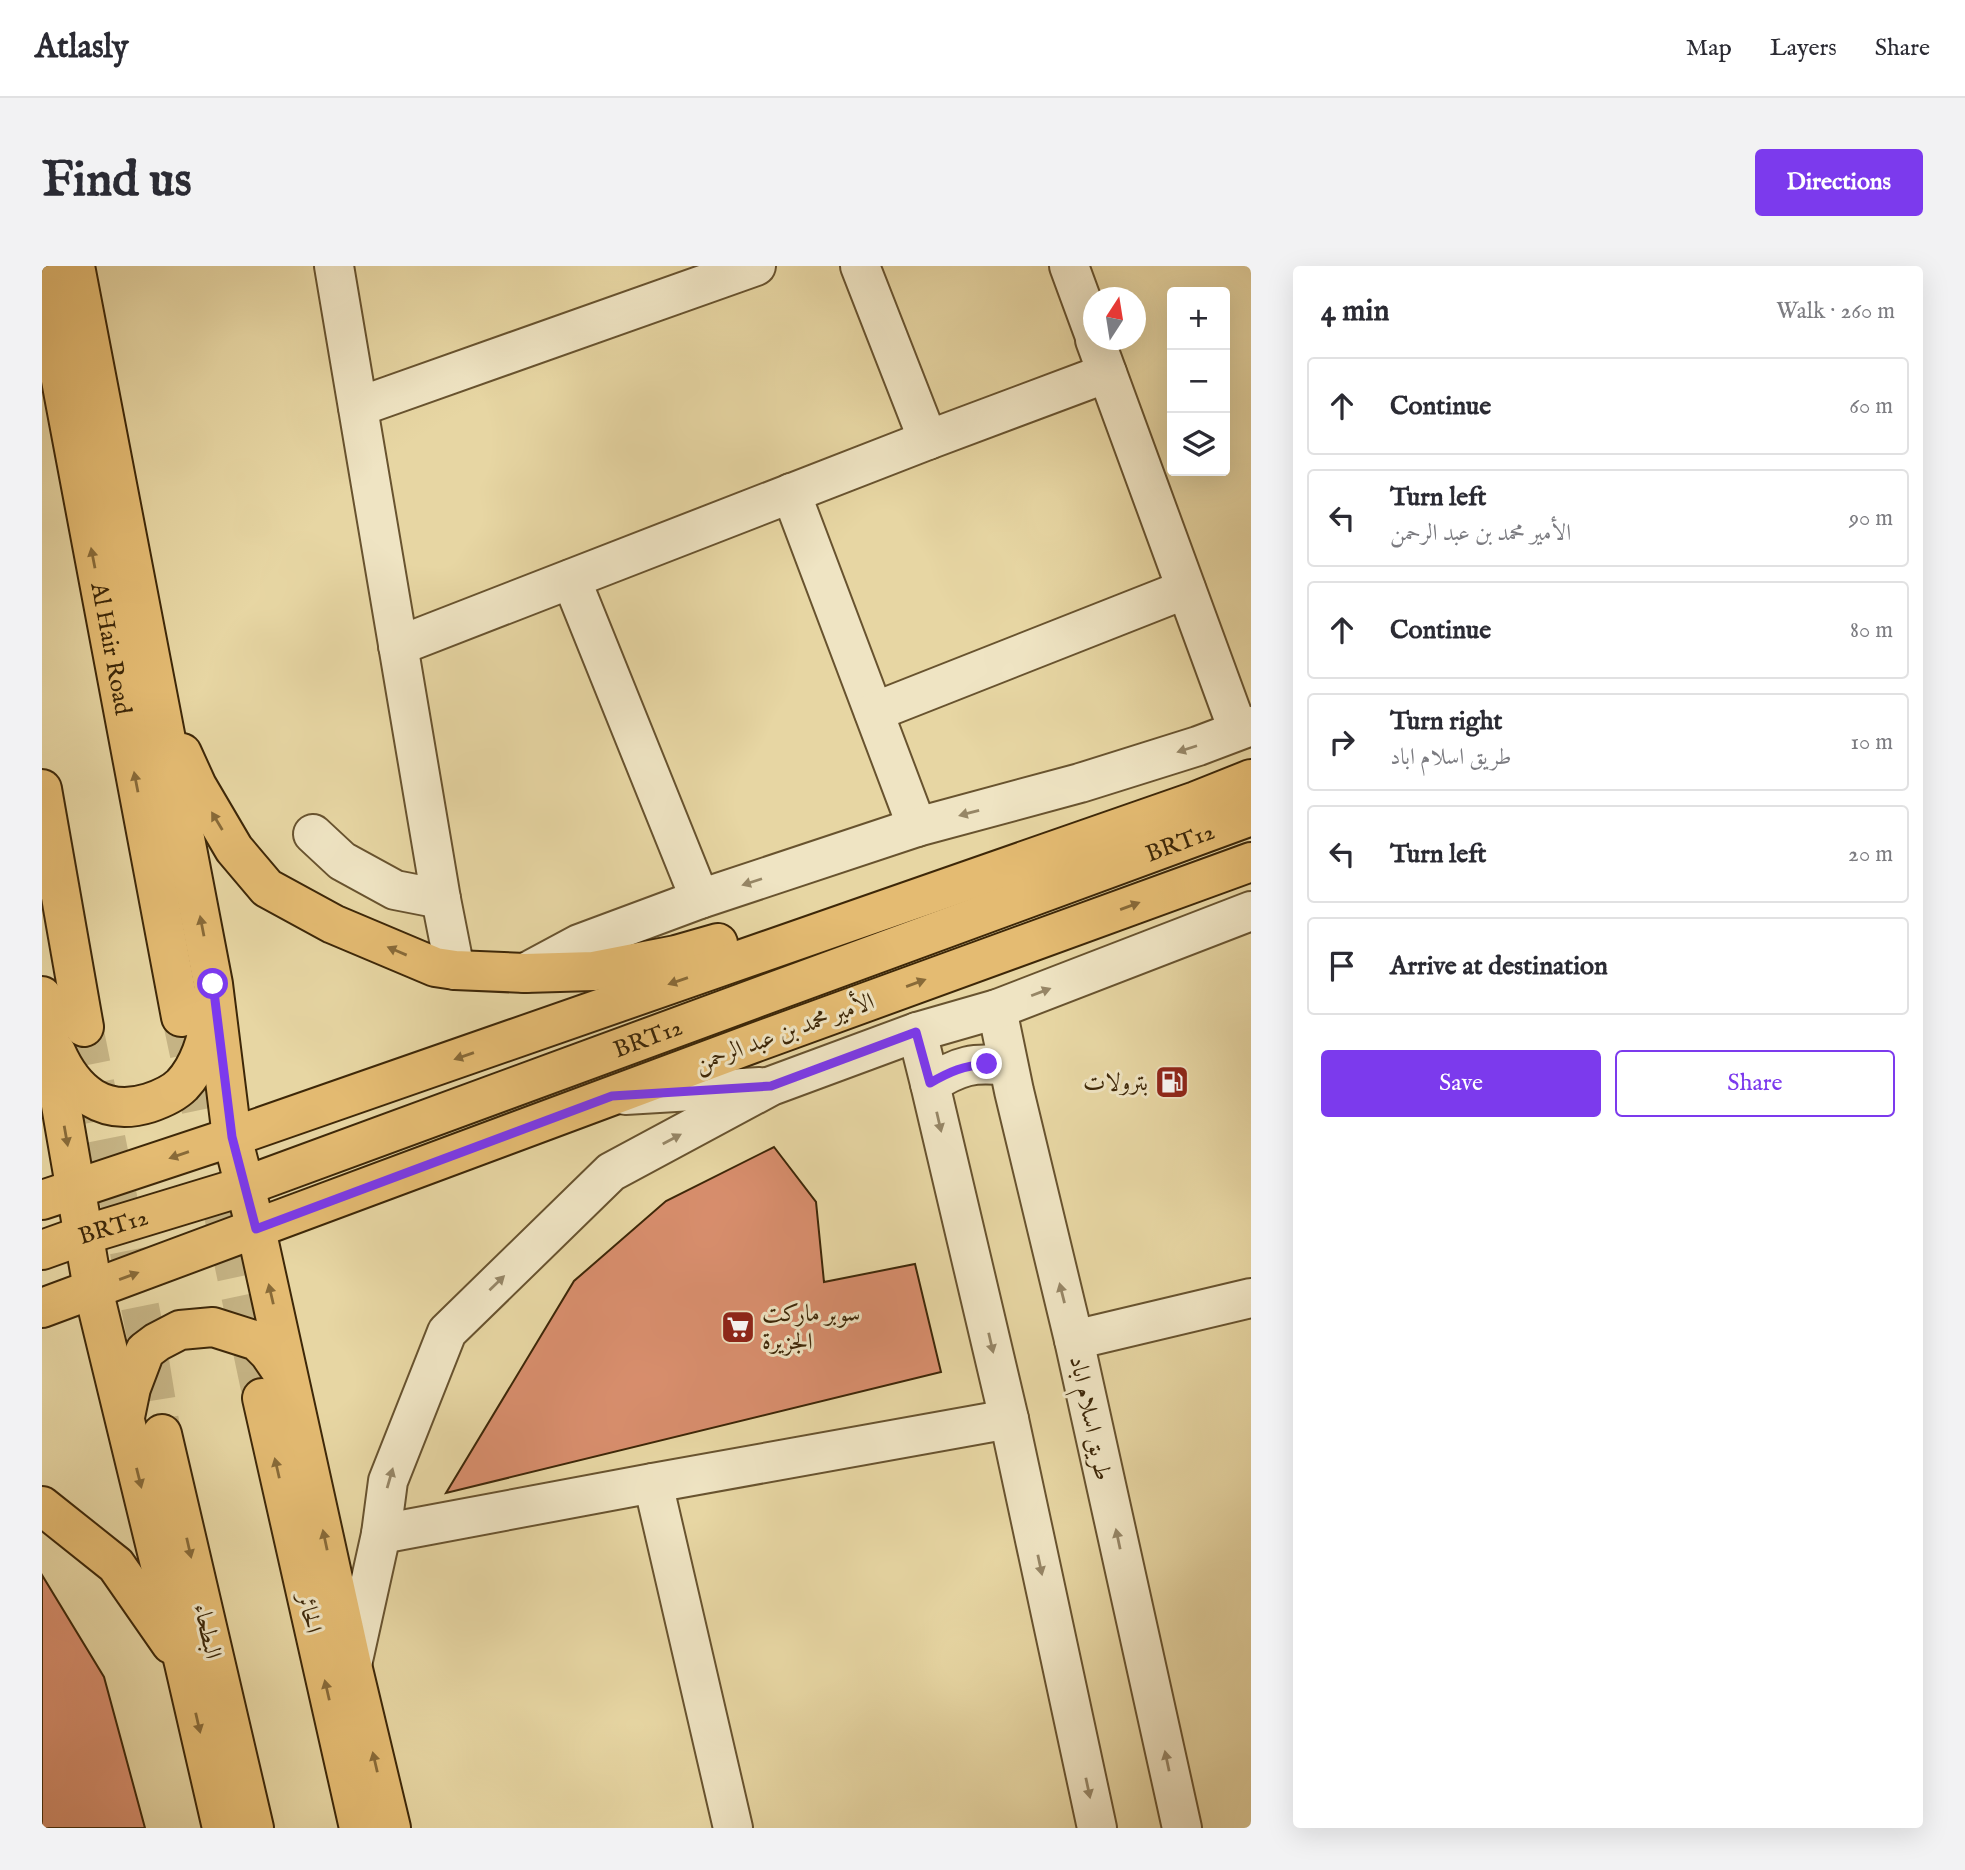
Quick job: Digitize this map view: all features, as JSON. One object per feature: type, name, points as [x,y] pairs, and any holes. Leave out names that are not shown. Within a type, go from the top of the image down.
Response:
[{"type":"main road","points":[[75,266],[213,984],[232,1137],[256,1229],[277,1392]]},
{"type":"main road","name":"Al Hair Road","points":[[42,279],[181,1017]]},
{"type":"main road","points":[[157,695],[197,786],[234,849],[267,888],[333,924],[435,967],[455,970],[525,973],[594,971],[676,955],[763,930],[947,864],[1196,801]]},
{"type":"main road","points":[[58,1195],[232,1137],[1196,801],[1251,779]]},
{"type":"main road","points":[[42,789],[66,1031],[58,1195],[83,1235],[93,1289],[222,1828]]},
{"type":"main road","name":"BRT12","points":[[42,1250],[245,1186],[1251,816]]},
{"type":"main road","name":"الأمير محمد بن عبد الرحمن","points":[[42,1308],[1251,862]]},
{"type":"main road","points":[[42,996],[66,1031],[62,1066],[79,1089],[97,1102],[119,1108],[161,1099],[180,1087],[191,1074],[206,1038],[213,984]]},
{"type":"main road","points":[[125,1420],[131,1388],[145,1351],[180,1330],[213,1327],[235,1332],[257,1341],[269,1353],[277,1392],[352,1665],[391,1828]]},
{"type":"main road","name":"الحائر","points":[[277,1392],[359,1828]]},
{"type":"main road","name":"البطحاء","points":[[162,1434],[254,1828]]},
{"type":"main road","points":[[42,1506],[116,1565],[184,1663]]},
{"type":"street","points":[[334,266],[455,970]]},
{"type":"street","points":[[358,407],[756,266]]},
{"type":"street","points":[[860,266],[928,440]]},
{"type":"street","points":[[1069,266],[1083,304]]},
{"type":"street","points":[[398,646],[928,440],[1101,356],[1186,589],[1244,728],[1198,746],[1080,783],[917,827],[700,899],[579,944],[525,973]]},
{"type":"street","points":[[792,493],[917,827]]},
{"type":"street","points":[[571,579],[700,899]]},
{"type":"street","points":[[874,712],[1186,589]]},
{"type":"street","points":[[313,834],[342,861],[395,890],[441,899]]},
{"type":"street","points":[[352,1665],[381,1534],[388,1481],[447,1332],[611,1172],[771,1086],[916,1032],[996,1009],[1251,911]]},
{"type":"street","name":"طريق اسلام اباد","points":[[996,1009],[1074,1340],[1182,1828]]},
{"type":"street","points":[[916,1032],[1009,1419],[1097,1828]]},
{"type":"street","points":[[930,1083],[968,1065],[1008,1066]]},
{"type":"street","points":[[612,1096],[771,1086]]},
{"type":"street","points":[[1074,1340],[1251,1298]]},
{"type":"street","points":[[381,1534],[1009,1419]]},
{"type":"street","points":[[653,1483],[733,1828]]},
{"type":"building","name":"سوبر ماركت الجزيرة","points":[[774,1147],[816,1202],[824,1282],[915,1264],[941,1372],[446,1493],[574,1281],[666,1201]]},
{"type":"building","points":[[42,1575],[104,1677],[145,1828],[42,1828]]},
{"type":"tunnel","points":[[181,1017],[262,1398]]},
{"type":"tunnel","points":[[84,1027],[147,1342],[162,1434]]},
{"type":"place","name":"بترولات","points":[[1172,1082]]},
{"type":"place","name":"سوبر ماركت الجزيرة","points":[[738,1327]]},
{"type":"route","points":[[213,984],[232,1137],[256,1229],[612,1096],[771,1086],[916,1032],[930,1083],[953,1070],[968,1065],[987,1064]]}]
